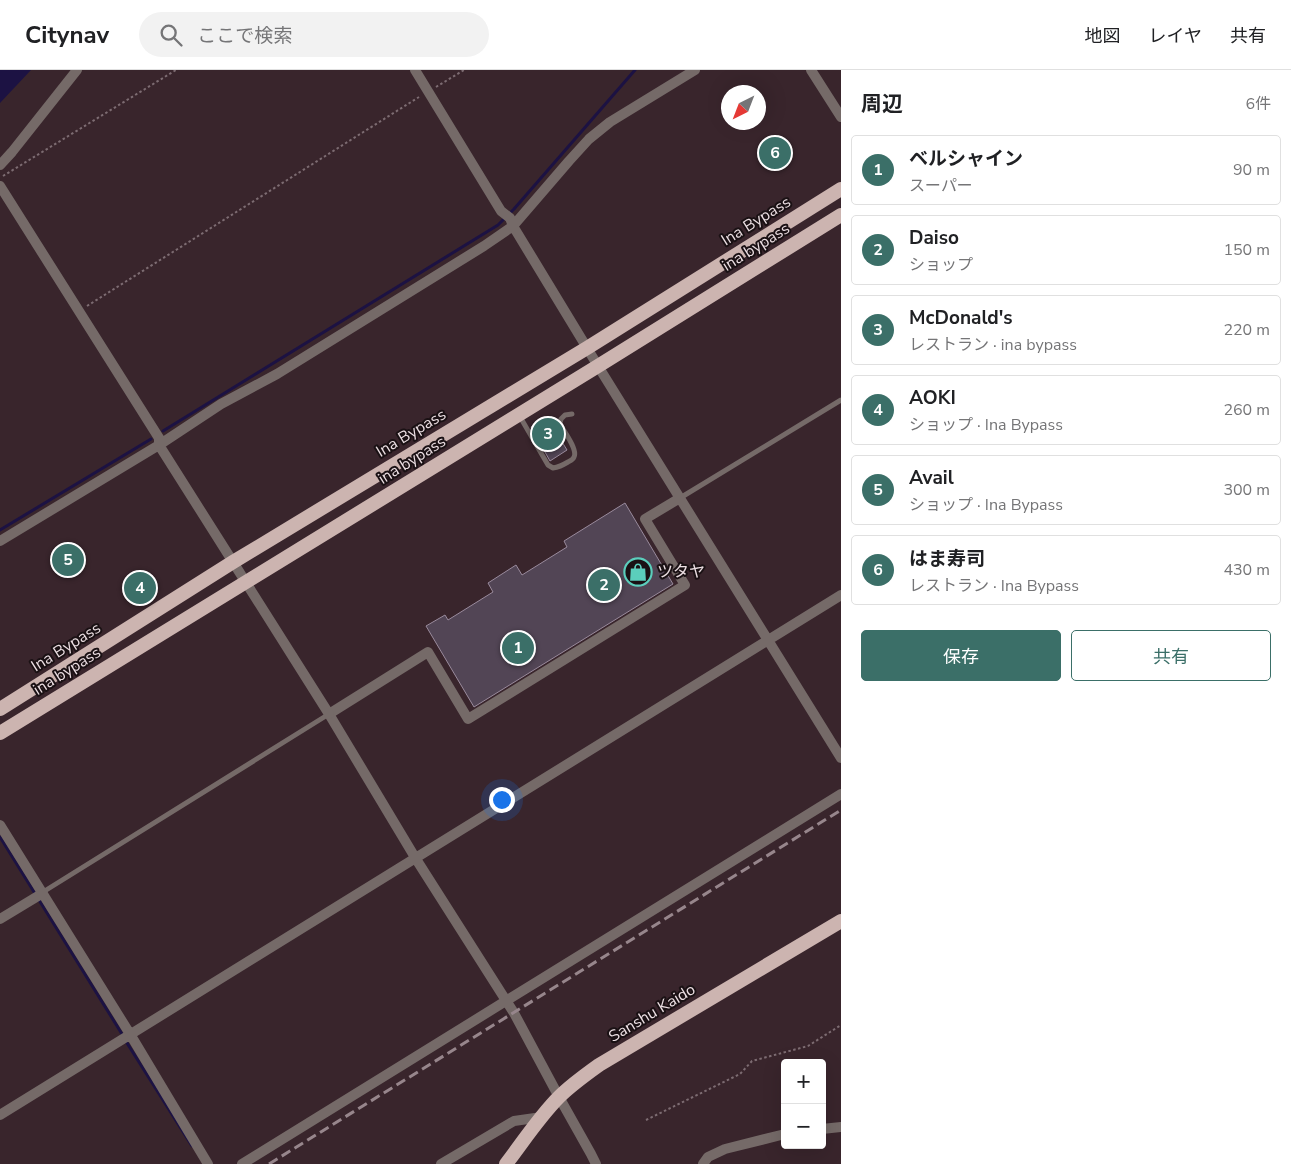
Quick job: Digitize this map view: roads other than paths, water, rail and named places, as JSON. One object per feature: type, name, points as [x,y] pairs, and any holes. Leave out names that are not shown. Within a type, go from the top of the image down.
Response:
[{"type":"highway","name":"Ina Bypass","points":[[0,709],[233,562],[587,348],[841,189]]},
{"type":"highway","name":"ina bypass","points":[[0,733],[841,215]]},
{"type":"highway","name":"Sanshu Kaido","points":[[506,1164],[559,1097],[599,1065],[841,921]]},
{"type":"street","points":[[0,165],[77,70]]},
{"type":"street","points":[[415,70],[502,211],[511,222],[841,758]]},
{"type":"street","points":[[0,541],[159,444],[220,404],[277,374],[476,252],[511,222],[589,139],[610,122],[695,70]]},
{"type":"street","points":[[811,70],[841,117]]},
{"type":"street","points":[[0,186],[159,438],[159,444],[329,714],[416,859],[507,1001],[596,1164]]},
{"type":"street","points":[[329,714],[428,652],[468,719],[477,714],[685,585],[645,519],[680,498]]},
{"type":"street","points":[[0,1115],[841,596]]},
{"type":"street","points":[[242,1164],[841,794]]},
{"type":"street","points":[[0,825],[130,1034],[208,1164]]},
{"type":"street","points":[[0,919],[42,893]]},
{"type":"street","points":[[441,1164],[514,1121],[542,1117]]},
{"type":"street","points":[[826,1128],[841,1126]]},
{"type":"street","points":[[707,1162],[725,1148],[781,1135]]},
{"type":"lane","points":[[680,498],[841,400]]},
{"type":"lane","points":[[519,414],[548,465],[553,468],[560,467],[574,457],[573,447],[560,424],[561,419],[565,415],[572,414]]},
{"type":"lane","points":[[42,893],[329,714]]},
{"type":"waterway","points":[[163,431],[498,225],[635,70]]},
{"type":"waterway","points":[[0,530],[151,439]]},
{"type":"waterway","points":[[0,837],[122,1034]]},
{"type":"waterway","points":[[127,1043],[192,1146]]},
{"type":"railway","points":[[269,1164],[841,810]]},
{"type":"place","name":"はま寿司","points":[[775,153]]},
{"type":"place","name":"McDonald's","points":[[548,434]]},
{"type":"place","name":"Avail","points":[[68,560]]},
{"type":"place","name":"ツタヤ","points":[[638,572]]},
{"type":"place","name":"Daiso","points":[[604,585]]},
{"type":"place","name":"AOKI","points":[[140,588]]},
{"type":"place","name":"ベルシャイン","points":[[518,648]]}]
